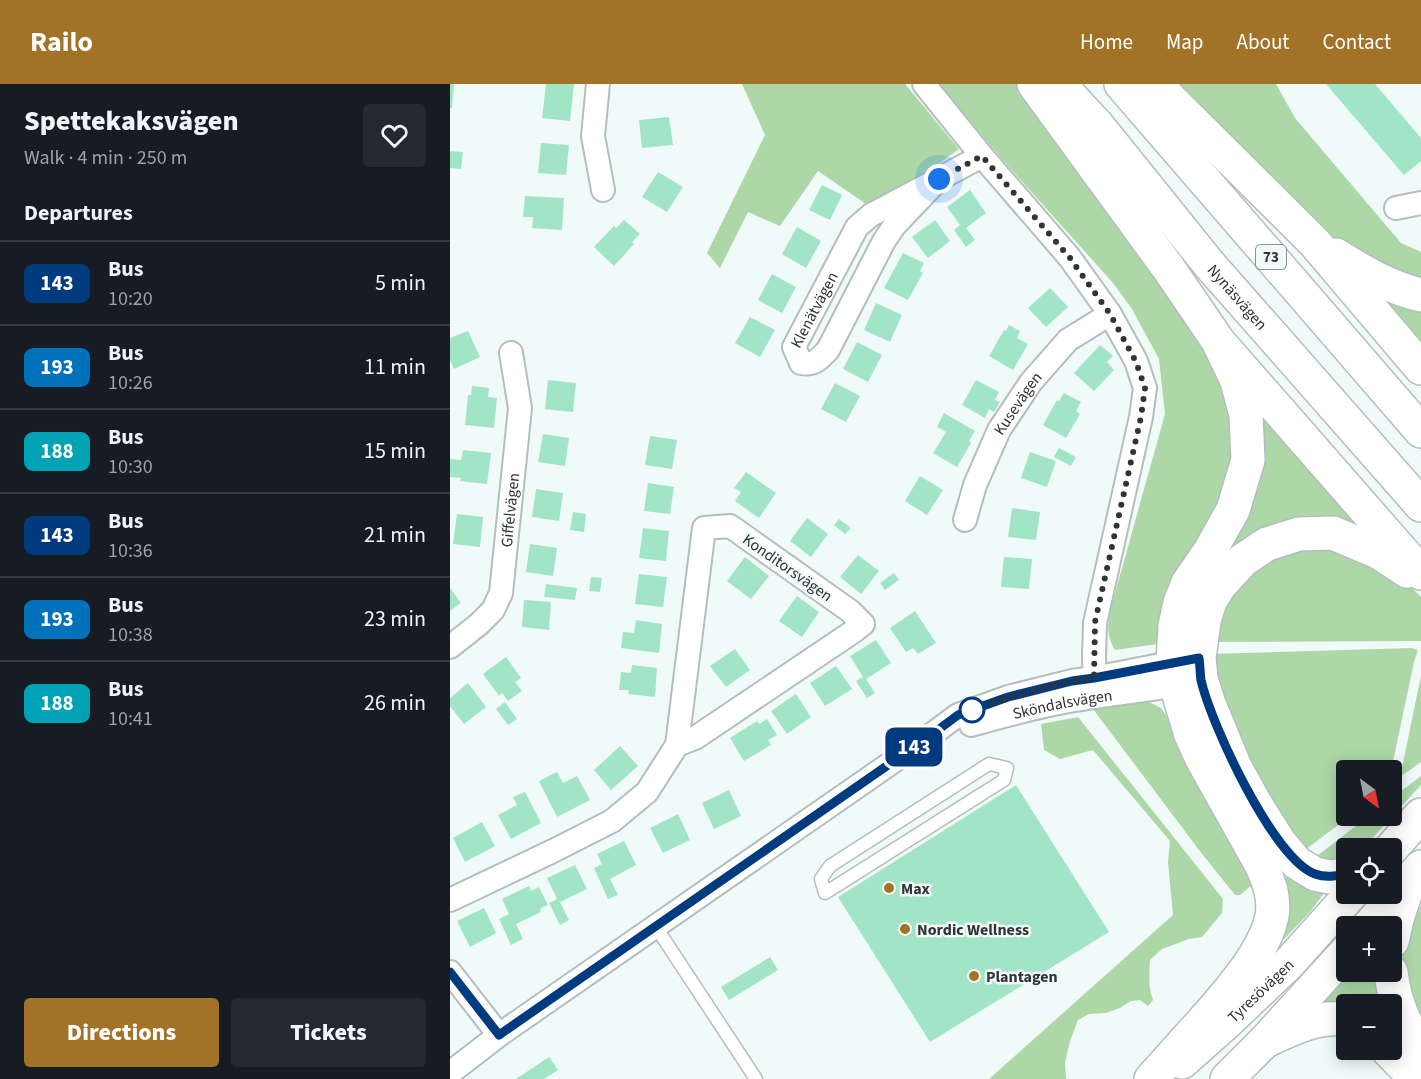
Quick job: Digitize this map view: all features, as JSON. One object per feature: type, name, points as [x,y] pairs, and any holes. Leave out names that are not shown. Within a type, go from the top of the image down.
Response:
[{"type":"main road","points":[[1034,84],[1169,269],[1218,341],[1421,573]]},
{"type":"main road","name":"Nynäsvägen","points":[[1059,84],[1098,126],[1209,264],[1421,505]]},
{"type":"main road","name":"73","points":[[1121,84],[1421,431]]},
{"type":"main road","points":[[1155,84],[1314,242],[1421,368]]},
{"type":"main road","points":[[1314,242],[1365,273],[1407,292],[1421,295]]},
{"type":"main road","points":[[1151,1079],[1225,996],[1246,968],[1267,931],[1272,915],[1269,884],[1191,735],[1187,671],[1175,626],[1180,603],[1188,583],[1210,551],[1233,510],[1248,460],[1246,415],[1237,381],[1218,341]]},
{"type":"main road","points":[[1187,671],[1210,601],[1220,585],[1243,560],[1267,544],[1299,534],[1333,533],[1378,552],[1421,579]]},
{"type":"main road","points":[[1187,671],[1209,704],[1235,767],[1280,843],[1297,863],[1315,874],[1336,876]]},
{"type":"main road","points":[[1401,838],[1421,815]]},
{"type":"main road","points":[[1378,916],[1416,873]]},
{"type":"main road","points":[[1398,916],[1416,873]]},
{"type":"main road","name":"Tyresövägen","points":[[1162,1079],[1226,1023],[1288,963],[1342,904]]},
{"type":"main road","points":[[1227,1079],[1336,963]]},
{"type":"main road","points":[[1392,982],[1400,1012],[1410,1033],[1406,1062]]},
{"type":"main road","points":[[1265,1041],[1301,1025],[1336,1018]]},
{"type":"street","points":[[598,84],[593,136],[603,190]]},
{"type":"street","points":[[924,84],[982,156],[1070,258],[1110,314],[1136,362],[1145,388],[1141,417],[1095,622],[1095,687]]},
{"type":"street","name":"Klenätvägen","points":[[939,179],[896,225],[884,242],[828,350],[820,359],[811,364],[801,363],[794,347],[857,227],[871,214],[982,156]]},
{"type":"street","points":[[1396,208],[1421,203]]},
{"type":"street","name":"Kusevägen","points":[[965,520],[975,485],[999,430],[1030,382],[1068,340],[1110,314]]},
{"type":"street","name":"Giffelvägen","points":[[450,646],[493,610],[501,593],[520,408],[511,353]]},
{"type":"street","name":"Konditorsvägen","points":[[450,900],[612,821],[647,792],[677,745],[704,528],[730,526],[850,611],[863,624],[694,738],[677,745]]},
{"type":"street","name":"Sköndalsvägen","points":[[450,1073],[499,1035],[927,738],[1095,687],[1187,671]]},
{"type":"street","points":[[450,972],[499,1035]]},
{"type":"lane","points":[[989,764],[1007,768],[1004,780],[825,893],[821,879],[830,866],[989,764]]},
{"type":"lane","points":[[656,927],[756,1079]]},
{"type":"green space","points":[[742,84],[905,84],[959,149],[914,182],[866,204],[818,171],[780,226],[748,212],[720,268],[707,253],[765,135]]},
{"type":"green space","points":[[939,84],[1016,84],[1130,228],[1221,375],[1240,459],[1164,643],[1115,650],[1108,627],[1112,604],[1165,414],[1159,359],[1132,309],[1113,283],[1001,158]]},
{"type":"green space","points":[[1170,84],[1276,84],[1295,118],[1401,243],[1421,252],[1421,286],[1341,247]]},
{"type":"green space","points":[[1379,295],[1421,304],[1421,351]]},
{"type":"green space","points":[[1260,410],[1376,539],[1211,562]]},
{"type":"green space","points":[[1328,544],[1410,586],[1421,597],[1421,641],[1211,642],[1218,605],[1265,556]]},
{"type":"green space","points":[[1411,648],[1418,650],[1393,760],[1336,760],[1337,826],[1301,853],[1242,761],[1211,654]]},
{"type":"green space","points":[[1421,676],[1421,762],[1402,776]]},
{"type":"green space","points":[[1149,702],[1161,708],[1170,721],[1257,881],[1240,895],[1235,895],[1199,850],[1090,705]]},
{"type":"green space","points":[[1078,717],[1223,899],[1222,913],[1202,937],[1189,939],[1162,949],[1150,960],[1149,975],[1153,1000],[1148,1006],[1140,1000],[1131,1001],[1120,1008],[1106,1013],[1089,1014],[1078,1020],[1065,1063],[1066,1079],[989,1079],[1173,915],[1168,862],[1170,841],[1093,750],[1060,759],[1044,750],[1041,724]]},
{"type":"green space","points":[[1421,776],[1421,785],[1402,806],[1402,790]]},
{"type":"green space","points":[[1356,826],[1383,826],[1372,838],[1340,838]]},
{"type":"green space","points":[[1336,841],[1336,865],[1313,859]]},
{"type":"green space","points":[[1290,875],[1327,889],[1310,912],[1264,960],[1282,882]]},
{"type":"green space","points":[[1421,906],[1421,1031],[1402,961],[1405,930]]},
{"type":"green space","points":[[1340,982],[1384,982],[1387,994],[1336,994],[1336,1006],[1328,1006],[1325,1000]]},
{"type":"building","points":[[450,84],[454,84],[452,108],[450,108]]},
{"type":"building","points":[[546,84],[574,84],[570,121],[542,118]]},
{"type":"building","points":[[1326,84],[1375,84],[1421,138],[1421,161],[1404,175]]},
{"type":"building","points":[[669,117],[673,145],[642,148],[639,120]]},
{"type":"building","points":[[541,143],[569,145],[566,175],[538,173]]},
{"type":"building","points":[[450,151],[463,152],[461,169],[450,168]]},
{"type":"building","points":[[658,172],[683,187],[667,212],[642,197]]},
{"type":"building","points":[[822,185],[842,195],[830,220],[809,210]]},
{"type":"building","points":[[970,190],[986,213],[966,228],[975,240],[966,247],[954,230],[960,225],[947,207]]},
{"type":"building","points":[[525,196],[564,198],[562,230],[532,228],[533,217],[523,217]]},
{"type":"building","points":[[624,220],[640,234],[614,266],[594,247],[614,226],[616,228]]},
{"type":"building","points":[[935,220],[950,241],[928,258],[912,237]]},
{"type":"building","points":[[797,227],[821,241],[806,268],[782,254]]},
{"type":"building","points":[[903,253],[924,263],[920,271],[923,273],[908,300],[884,288]]},
{"type":"building","points":[[772,274],[796,287],[782,313],[758,300]]},
{"type":"building","points":[[1050,288],[1068,307],[1046,327],[1028,308]]},
{"type":"building","points":[[876,303],[902,315],[890,342],[864,330]]},
{"type":"building","points":[[750,317],[775,330],[760,357],[735,343]]},
{"type":"building","points":[[1009,325],[1020,331],[1017,338],[1028,344],[1013,370],[989,356]]},
{"type":"building","points":[[468,331],[480,357],[454,369],[450,360],[450,338]]},
{"type":"building","points":[[857,342],[882,355],[868,382],[843,369]]},
{"type":"building","points":[[1100,345],[1113,356],[1107,362],[1114,370],[1094,391],[1074,373]]},
{"type":"building","points":[[548,380],[576,383],[573,412],[545,409]]},
{"type":"building","points":[[976,380],[999,392],[995,400],[1000,402],[994,412],[989,409],[985,418],[962,405]]},
{"type":"building","points":[[835,383],[860,396],[846,422],[821,409]]},
{"type":"building","points":[[472,386],[489,388],[488,397],[497,398],[494,428],[465,425],[468,395],[471,395]]},
{"type":"building","points":[[1064,393],[1081,402],[1076,411],[1080,414],[1066,438],[1043,425],[1057,400],[1059,401]]},
{"type":"building","points":[[944,413],[975,431],[957,467],[933,453],[946,432],[937,427]]},
{"type":"building","points":[[543,434],[569,438],[565,466],[538,462]]},
{"type":"building","points":[[650,436],[677,440],[672,469],[645,465]]},
{"type":"building","points":[[1059,448],[1076,457],[1071,466],[1054,457]]},
{"type":"building","points":[[463,450],[491,453],[487,484],[460,481],[461,478],[450,477],[450,459],[461,460]]},
{"type":"building","points":[[1030,452],[1056,461],[1047,487],[1021,478]]},
{"type":"building","points":[[746,472],[776,493],[759,518],[735,501],[741,492],[734,488]]},
{"type":"building","points":[[920,476],[943,490],[927,515],[905,501]]},
{"type":"building","points":[[648,483],[674,487],[670,514],[644,511]]},
{"type":"building","points":[[536,489],[563,493],[559,521],[532,517]]},
{"type":"building","points":[[1012,508],[1040,512],[1036,540],[1008,537]]},
{"type":"building","points":[[573,512],[586,514],[584,532],[570,530]]},
{"type":"building","points":[[457,514],[483,517],[480,547],[453,544]]},
{"type":"building","points":[[807,518],[828,534],[811,557],[790,541]]},
{"type":"building","points":[[839,519],[851,528],[845,534],[834,525]]},
{"type":"building","points":[[643,528],[669,531],[666,561],[639,558]]},
{"type":"building","points":[[530,544],[557,548],[553,576],[526,572]]},
{"type":"building","points":[[858,555],[879,571],[861,594],[840,577]]},
{"type":"building","points":[[745,557],[769,576],[751,599],[727,581]]},
{"type":"building","points":[[1004,557],[1032,559],[1029,589],[1001,587]]},
{"type":"building","points":[[894,573],[899,580],[885,590],[880,583]]},
{"type":"building","points":[[639,574],[667,577],[663,607],[635,604]]},
{"type":"building","points":[[591,577],[602,578],[600,592],[589,591]]},
{"type":"building","points":[[546,584],[577,588],[575,600],[544,597]]},
{"type":"building","points":[[450,588],[461,603],[450,611]]},
{"type":"building","points":[[797,596],[819,612],[802,637],[779,621]]},
{"type":"building","points":[[524,600],[551,602],[549,630],[522,627]]},
{"type":"building","points":[[915,611],[936,643],[918,654],[913,648],[906,652],[890,628]]},
{"type":"building","points":[[636,620],[662,624],[659,653],[621,648],[623,632],[634,633]]},
{"type":"building","points":[[876,640],[891,663],[866,679],[875,693],[867,698],[856,681],[863,677],[850,656]]},
{"type":"building","points":[[735,649],[750,670],[726,687],[710,666]]},
{"type":"building","points":[[506,657],[521,678],[515,682],[522,691],[508,701],[502,693],[499,696],[483,674]]},
{"type":"building","points":[[632,665],[657,668],[655,697],[628,694],[629,690],[619,690],[621,672],[631,673]]},
{"type":"building","points":[[836,666],[852,689],[825,706],[810,683]]},
{"type":"building","points":[[468,683],[486,707],[464,724],[450,706],[450,698]]},
{"type":"building","points":[[796,694],[811,717],[787,734],[771,711]]},
{"type":"building","points":[[505,702],[517,719],[508,725],[496,709]]},
{"type":"building","points":[[767,719],[777,735],[768,740],[771,745],[744,761],[730,738],[757,721],[759,724]]},
{"type":"building","points":[[620,746],[638,766],[611,790],[594,770]]},
{"type":"building","points":[[557,772],[563,783],[577,776],[590,800],[557,817],[539,781]]},
{"type":"building","points":[[1016,785],[1109,932],[930,1042],[838,897]]},
{"type":"building","points":[[729,790],[741,816],[714,829],[702,803]]},
{"type":"building","points":[[525,792],[541,823],[511,839],[498,815],[517,805],[513,797]]},
{"type":"building","points":[[678,814],[690,840],[663,853],[650,828]]},
{"type":"building","points":[[482,822],[495,846],[465,862],[453,838]]},
{"type":"building","points":[[624,841],[636,865],[610,879],[618,895],[608,899],[594,868],[602,864],[597,854]]},
{"type":"building","points":[[575,865],[587,889],[560,902],[569,920],[560,925],[549,903],[557,899],[547,878]]},
{"type":"building","points":[[529,886],[531,891],[539,887],[548,905],[540,909],[541,912],[516,924],[523,939],[511,945],[499,919],[509,914],[502,899]]},
{"type":"building","points":[[484,908],[496,933],[470,947],[457,921]]},
{"type":"building","points":[[770,957],[778,970],[729,1000],[721,987]]},
{"type":"building","points":[[549,1057],[558,1070],[544,1079],[516,1079]]},
{"type":"bus line","name":"143","points":[[450,972],[499,1035],[958,715],[1008,697],[1072,681],[1199,658],[1201,679],[1209,704],[1235,767],[1256,805],[1280,843],[1297,863],[1315,874],[1336,876]]},
{"type":"place","name":"Max","points":[[889,888]]},
{"type":"place","name":"Nordic Wellness","points":[[905,929]]},
{"type":"place","name":"Plantagen","points":[[974,976]]},
{"type":"route","points":[[939,179],[982,156],[1070,258],[1110,314],[1136,362],[1145,388],[1141,417],[1095,622],[1094,678],[1072,681],[1008,697],[972,710]]}]
